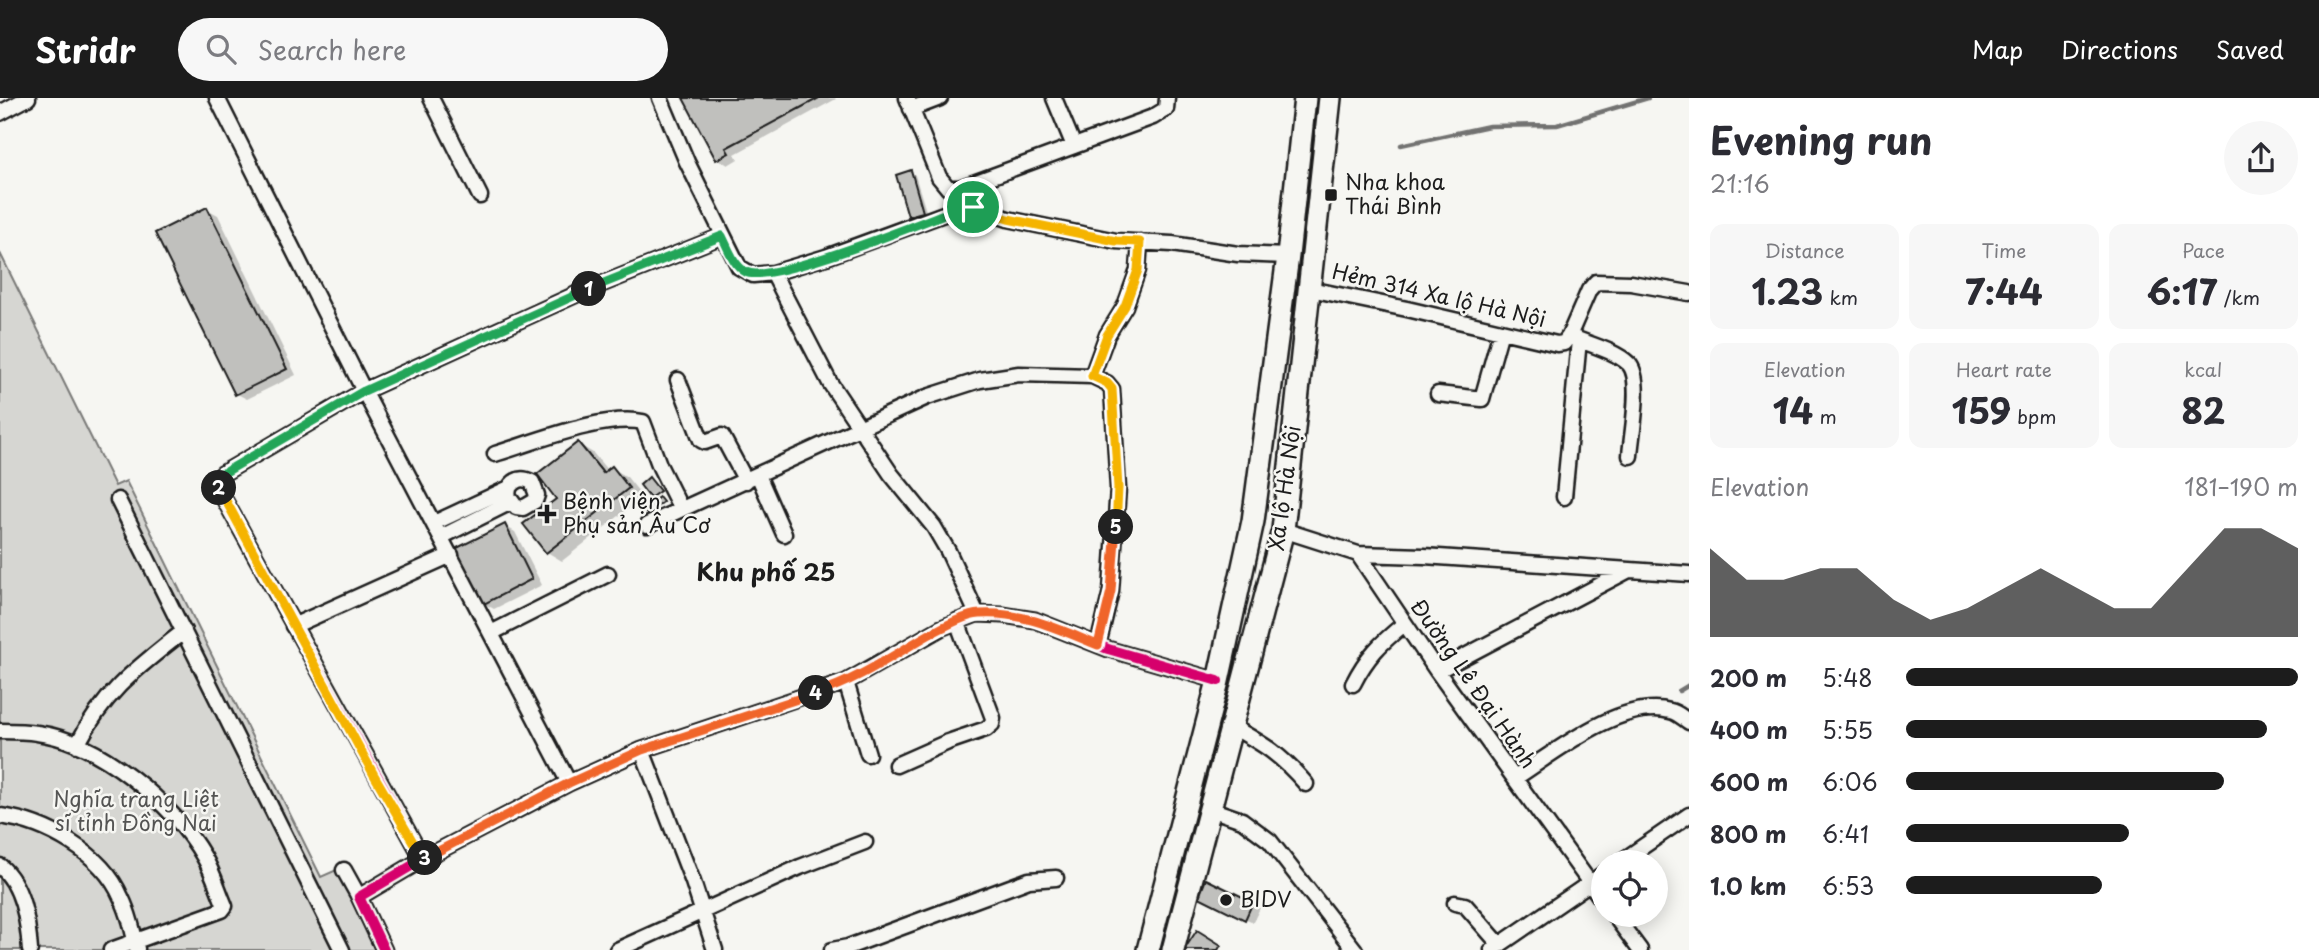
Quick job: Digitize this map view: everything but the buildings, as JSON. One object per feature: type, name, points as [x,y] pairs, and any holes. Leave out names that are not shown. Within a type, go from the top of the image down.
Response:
[{"type":"highway","name":"Xa lộ Hà Nội","points":[[1148,950],[1218,681],[1253,521],[1288,256],[1305,98]]},
{"type":"highway","name":"Xa lộ Hà Nội","points":[[1173,950],[1283,530],[1329,98]]},
{"type":"street","points":[[0,113],[28,98]]},
{"type":"street","points":[[217,98],[364,391],[569,783]]},
{"type":"street","points":[[431,98],[481,196]]},
{"type":"street","points":[[660,98],[722,236],[739,267],[753,275],[773,273],[826,257],[952,211],[973,207],[1008,219],[1116,241],[1238,254],[1288,256]]},
{"type":"street","points":[[940,98],[909,103],[939,177],[947,188],[960,188],[1153,117],[1166,109],[1167,98]]},
{"type":"street","points":[[1054,98],[1074,146]]},
{"type":"street","points":[[423,859],[224,499],[219,488],[222,474],[364,391],[576,294],[722,236]]},
{"type":"street","points":[[1092,376],[1107,335],[1125,306],[1138,270],[1140,242]]},
{"type":"street","points":[[773,273],[830,383],[891,474],[934,527],[977,614]]},
{"type":"street","name":"Hẻm 314 Xa lộ Hà Nội","points":[[1310,289],[1557,344],[1574,338],[1589,290],[1596,282],[1631,283],[1689,293]]},
{"type":"street","points":[[1438,394],[1482,399],[1501,331]]},
{"type":"street","points":[[1564,497],[1574,338],[1614,354],[1628,363],[1633,370],[1636,382],[1630,456]]},
{"type":"street","points":[[647,525],[927,397],[980,380],[1019,374],[1092,376],[1107,383],[1112,389],[1118,488],[1111,591],[1098,645]]},
{"type":"street","points":[[678,380],[701,440],[705,442],[722,436],[752,478],[784,534]]},
{"type":"street","points":[[495,454],[595,425],[621,420],[643,422],[660,467],[681,509]]},
{"type":"street","points":[[434,523],[510,495],[441,537]]},
{"type":"street","points":[[118,500],[342,950]]},
{"type":"street","points":[[1283,530],[1358,554],[1689,572]]},
{"type":"street","name":"Đường Lê Đại Hành","points":[[1358,554],[1437,671],[1591,886]]},
{"type":"street","points":[[293,626],[451,555]]},
{"type":"street","points":[[1437,671],[1629,570]]},
{"type":"street","points":[[491,633],[608,573]]},
{"type":"street","points":[[359,897],[423,859],[569,783],[642,750],[846,682],[957,621],[977,614],[1003,614],[1035,620],[1108,649],[1218,681]]},
{"type":"street","points":[[896,765],[986,729],[992,724],[993,719],[957,621]]},
{"type":"street","points":[[1353,684],[1374,650],[1404,624]]},
{"type":"street","points":[[77,746],[99,707],[126,677],[184,631]]},
{"type":"street","points":[[846,682],[868,754]]},
{"type":"street","points":[[1515,778],[1602,723],[1624,713],[1639,710],[1672,711],[1689,722]]},
{"type":"street","points":[[1231,726],[1273,750],[1306,784]]},
{"type":"street","points":[[0,732],[39,733],[77,746],[138,781],[168,809],[204,858],[225,906],[218,913],[136,946],[111,950]]},
{"type":"street","points":[[642,750],[715,950]]},
{"type":"street","points":[[1210,809],[1242,821],[1270,841],[1355,950]]},
{"type":"street","points":[[1638,850],[1689,815]]},
{"type":"street","points":[[0,816],[29,821],[91,858],[107,874],[121,895],[136,946]]},
{"type":"street","points":[[617,950],[800,867],[865,842]]},
{"type":"street","points":[[0,866],[7,872],[16,888],[24,910],[30,950]]},
{"type":"street","points":[[344,870],[384,950]]},
{"type":"street","points":[[832,950],[848,947],[1029,880],[1056,878]]},
{"type":"street","points":[[1455,903],[1465,905],[1496,947],[1589,883]]},
{"type":"street","points":[[1623,927],[1640,950]]},
{"type":"green space","name":"Nghĩa trang Liệt sĩ tỉnh Đồng Nai","points":[[0,253],[115,486],[126,481],[321,877],[341,868],[379,950],[0,950]]},
{"type":"waterway","points":[[1401,145],[1489,126],[1557,125],[1648,98]]},
{"type":"waterway","points":[[1679,691],[1689,685]]},
{"type":"cycle path","points":[[423,859],[224,499],[219,488],[222,474],[364,391],[577,294],[722,236]]},
{"type":"cycle path","points":[[384,950],[359,897],[423,859],[569,783],[642,750],[846,682],[941,628],[977,614],[1035,620],[1108,649],[1218,681]]},
{"type":"place","name":"Nha khoa Thái Bình","points":[[1331,195]]},
{"type":"place","name":"Bệnh viện Phụ sản Âu Cơ","points":[[547,514]]},
{"type":"place","name":"BIDV","points":[[1226,900]]},
{"type":"district","name":"Khu phố 25","points":[[766,573]]},
{"type":"route","points":[[973,207],[1008,219],[1116,241],[1140,242],[1138,270],[1119,319],[1102,345],[1092,376],[1107,383],[1112,389],[1118,488],[1111,591],[1098,645],[1035,620],[1003,614],[977,614],[941,628],[846,682],[642,750],[569,783],[423,859],[374,775],[224,499],[219,488],[222,474],[364,391],[576,294],[722,236],[739,267],[753,275],[773,273],[826,257],[952,211],[973,207]]}]
